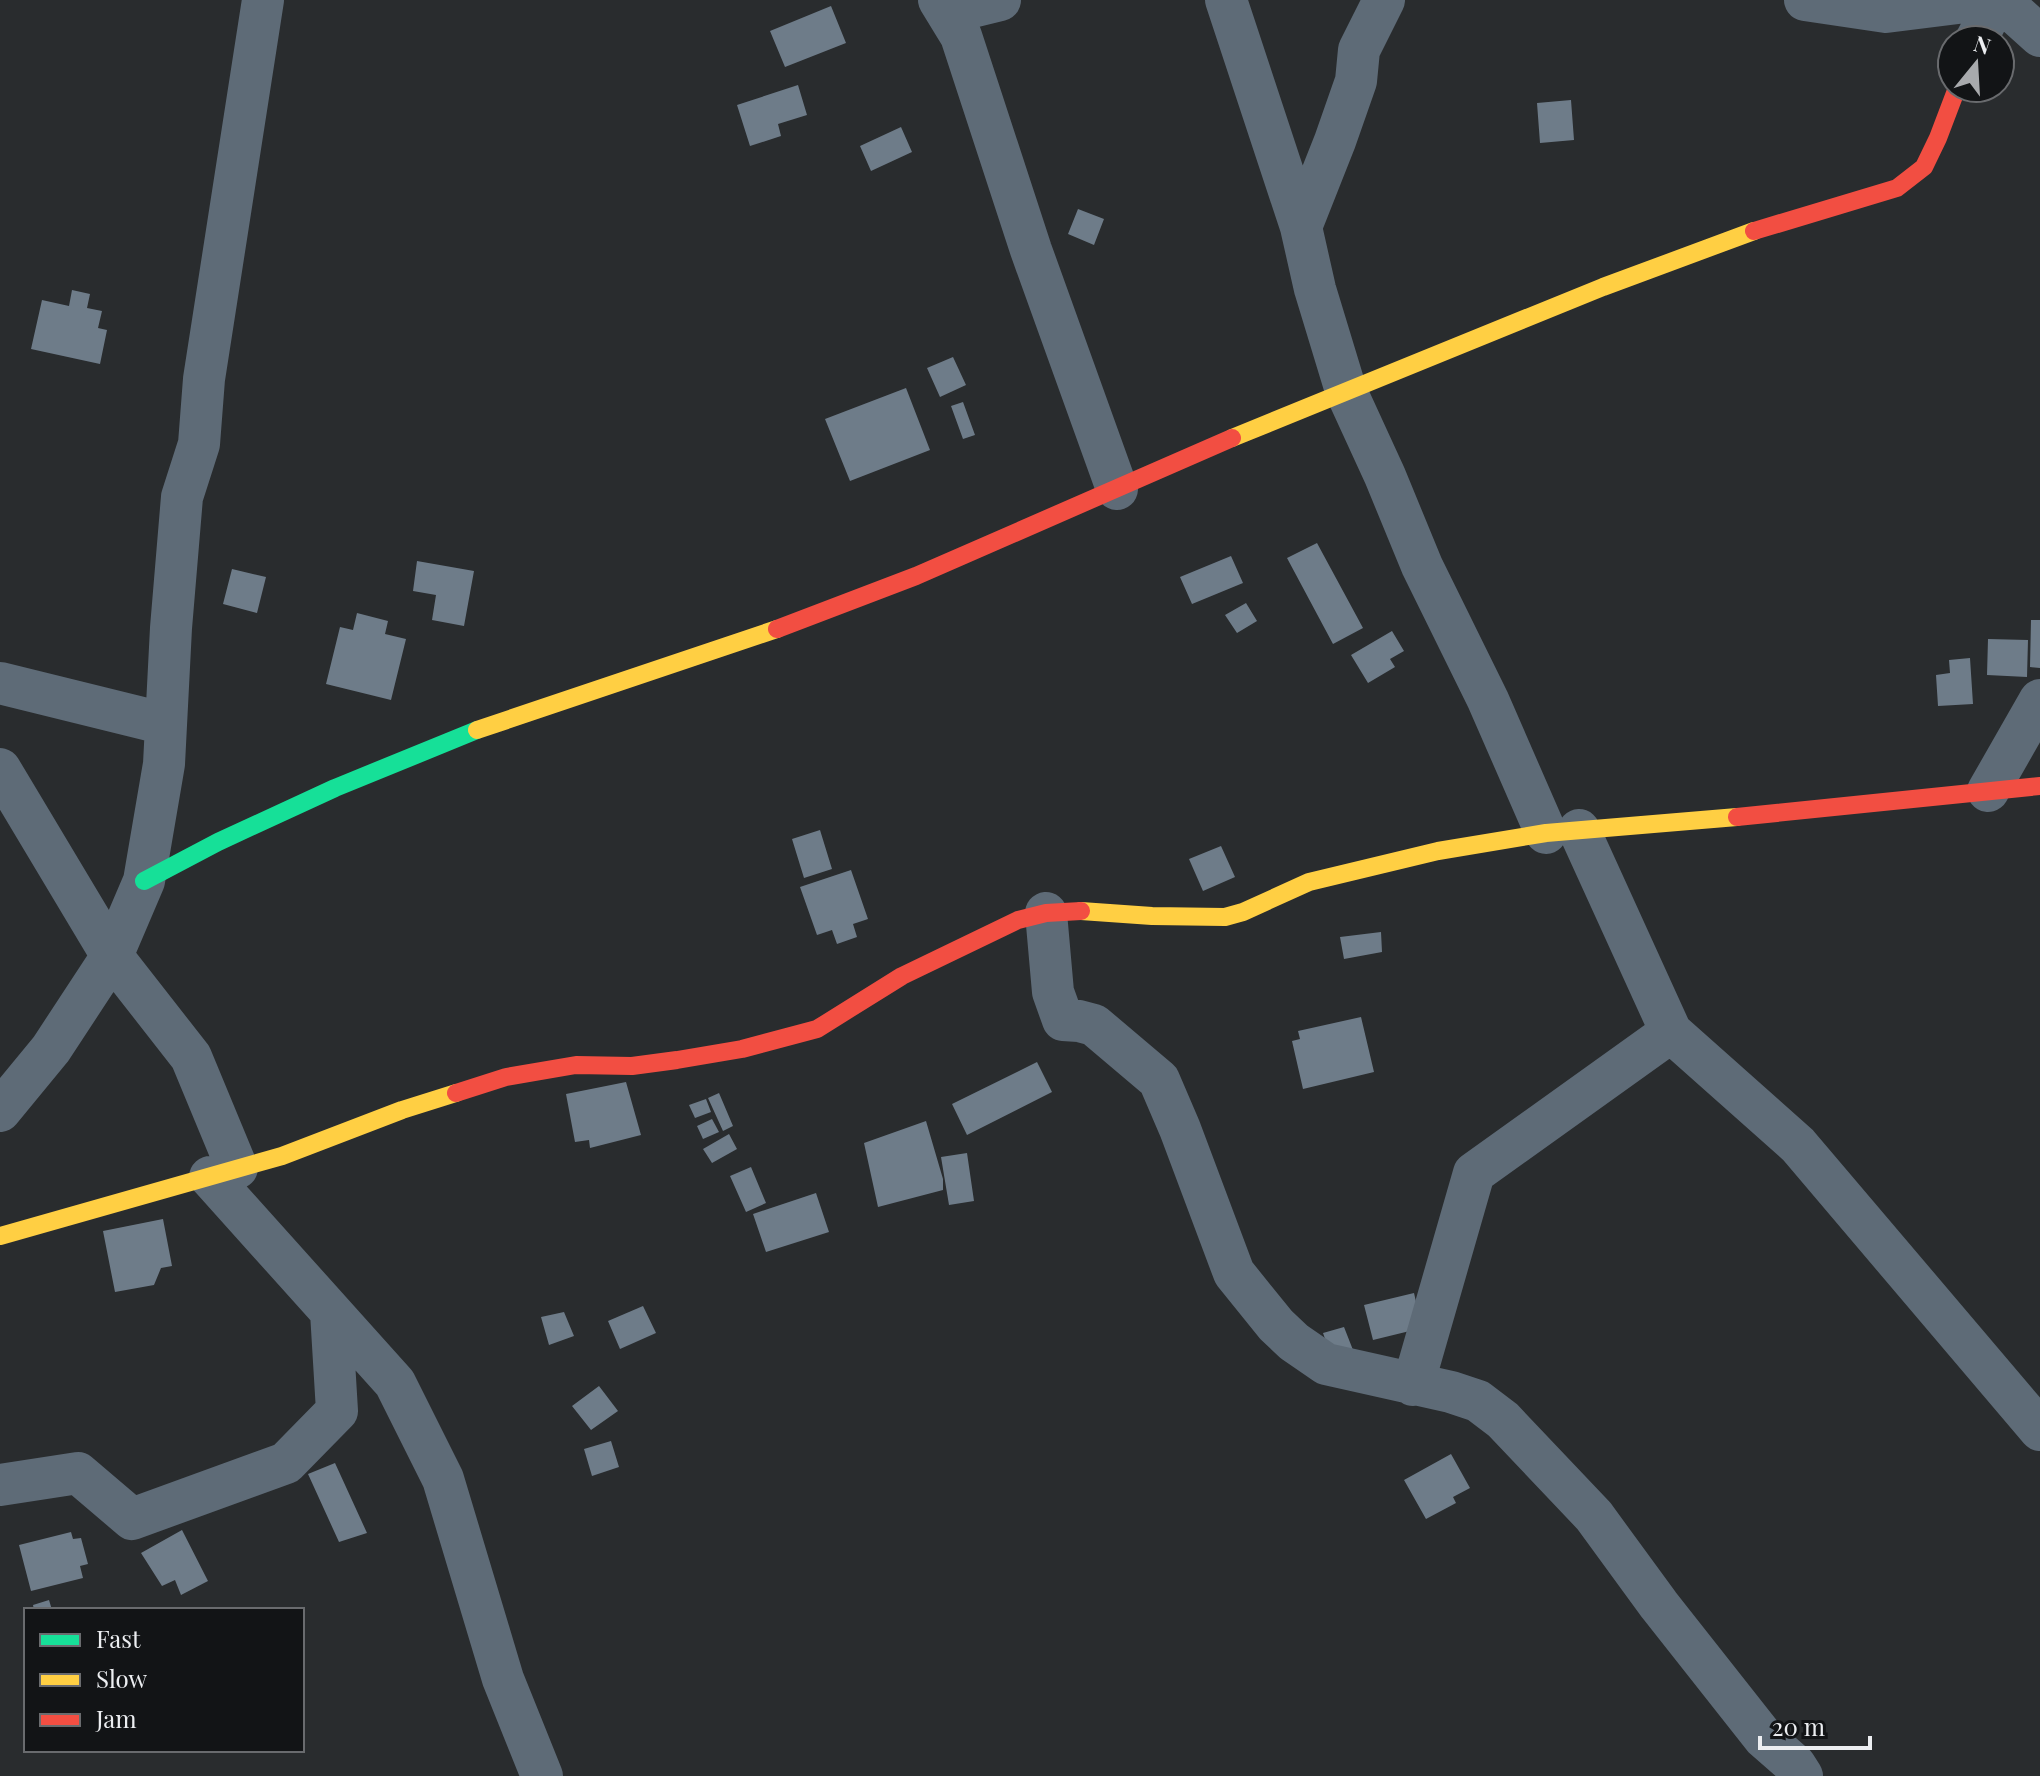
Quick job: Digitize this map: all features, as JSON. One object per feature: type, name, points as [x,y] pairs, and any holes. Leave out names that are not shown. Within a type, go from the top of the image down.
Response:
[{"type":"street","points":[[0,1111],[51,1049],[112,956],[144,881],[164,764],[182,497],[199,444],[204,379],[263,0]]},
{"type":"street","points":[[1000,0],[943,7],[961,36],[1031,250],[1117,489]]},
{"type":"street","points":[[1226,0],[1301,227],[1315,289],[1346,391],[1422,566],[1488,700],[1671,1032],[1798,1145],[2040,1430]]},
{"type":"street","points":[[1301,227],[1356,81],[1359,50],[1384,0]]},
{"type":"street","points":[[1805,0],[1886,12],[1982,0]]},
{"type":"street","points":[[1985,24],[1999,0],[2040,36]]},
{"type":"street","points":[[144,881],[218,842],[335,788],[461,735],[807,618],[916,576],[1346,391],[1603,287],[1768,226],[1897,188],[1924,167],[1951,104]]},
{"type":"street","points":[[0,683],[166,724]]},
{"type":"street","points":[[1988,791],[2040,700]]},
{"type":"street","points":[[0,769],[112,956],[191,1057],[223,1173],[331,1312],[395,1383],[443,1479],[503,1679],[542,1776]]},
{"type":"street","points":[[0,1236],[282,1156],[402,1110],[506,1077],[576,1065],[632,1066],[677,1060],[742,1049],[817,1029],[902,976],[1018,920],[1046,913],[1090,910],[1152,916],[1225,917],[1309,882],[1438,851],[1562,832],[2040,786]]},
{"type":"street","points":[[1046,913],[1053,992],[1063,1020],[1094,1025],[1159,1080],[1234,1273],[1276,1325],[1326,1364],[1451,1392],[1478,1401],[1503,1420],[1594,1516],[1659,1605],[1764,1738],[1795,1765],[1802,1776]]},
{"type":"street","points":[[1413,1385],[1474,1173],[1671,1032]]},
{"type":"street","points":[[0,1485],[78,1473],[132,1519],[286,1463],[337,1411],[331,1312]]},
{"type":"building","points":[[831,6],[846,43],[785,67],[770,31]]},
{"type":"building","points":[[798,85],[807,115],[778,124],[781,136],[750,146],[737,105]]},
{"type":"building","points":[[1571,100],[1574,140],[1540,143],[1537,103]]},
{"type":"building","points":[[901,127],[912,152],[871,171],[860,146]]},
{"type":"building","points":[[1078,209],[1104,219],[1094,245],[1068,234]]},
{"type":"building","points":[[72,290],[90,294],[87,308],[102,311],[98,328],[107,330],[100,364],[31,349],[42,300],[69,306]]},
{"type":"building","points":[[953,357],[966,385],[940,397],[927,368]]},
{"type":"building","points":[[906,388],[930,450],[850,481],[825,419]]},
{"type":"building","points":[[963,402],[975,435],[963,439],[951,406]]},
{"type":"building","points":[[1317,543],[1363,628],[1333,644],[1287,558]]},
{"type":"building","points":[[1231,556],[1243,583],[1192,604],[1180,577]]},
{"type":"building","points":[[417,561],[474,571],[464,626],[432,620],[436,595],[413,591]]},
{"type":"building","points":[[232,569],[266,577],[257,613],[223,604]]},
{"type":"building","points":[[1246,603],[1257,621],[1237,633],[1225,615]]},
{"type":"building","points":[[357,613],[388,621],[385,634],[406,639],[391,700],[326,684],[340,627],[353,630]]},
{"type":"building","points":[[2031,620],[2040,620],[2040,668],[2030,667]]},
{"type":"building","points":[[1392,631],[1404,651],[1390,659],[1395,667],[1368,683],[1351,655]]},
{"type":"building","points":[[1988,639],[2028,640],[2027,677],[1987,675]]},
{"type":"building","points":[[1970,658],[1973,704],[1938,706],[1936,675],[1950,673],[1949,660]]},
{"type":"building","points":[[820,830],[832,869],[804,878],[792,839]]},
{"type":"building","points":[[1221,846],[1235,877],[1203,891],[1189,859]]},
{"type":"building","points":[[851,870],[868,919],[853,924],[857,937],[837,944],[832,930],[817,935],[800,887]]},
{"type":"building","points":[[1381,932],[1382,952],[1344,959],[1340,937]]},
{"type":"building","points":[[1361,1017],[1374,1072],[1303,1089],[1292,1041],[1300,1039],[1298,1031]]},
{"type":"building","points":[[1037,1062],[1052,1092],[967,1135],[952,1104]]},
{"type":"building","points":[[626,1082],[641,1135],[590,1148],[589,1140],[575,1142],[566,1094]]},
{"type":"building","points":[[719,1093],[733,1126],[723,1131],[708,1098]]},
{"type":"building","points":[[706,1099],[711,1112],[695,1118],[689,1105]]},
{"type":"building","points":[[712,1119],[719,1132],[703,1139],[697,1126]]},
{"type":"building","points":[[926,1121],[943,1179],[943,1190],[878,1207],[864,1143]]},
{"type":"building","points":[[729,1134],[737,1149],[712,1163],[703,1149]]},
{"type":"building","points":[[967,1153],[974,1201],[949,1205],[941,1157]]},
{"type":"building","points":[[751,1167],[766,1203],[746,1212],[730,1176]]},
{"type":"building","points":[[816,1193],[829,1232],[766,1252],[753,1214]]},
{"type":"building","points":[[163,1219],[172,1266],[161,1268],[154,1285],[115,1292],[103,1231]]},
{"type":"building","points":[[1414,1293],[1422,1328],[1373,1340],[1364,1305]]},
{"type":"building","points":[[643,1306],[656,1333],[620,1349],[608,1321]]},
{"type":"building","points":[[564,1312],[574,1336],[549,1345],[541,1317]]},
{"type":"building","points":[[1344,1327],[1353,1350],[1331,1356],[1323,1333]]},
{"type":"building","points":[[599,1386],[618,1411],[591,1430],[572,1406]]},
{"type":"building","points":[[611,1441],[619,1467],[592,1476],[584,1449]]},
{"type":"building","points":[[1451,1454],[1470,1488],[1453,1497],[1456,1503],[1426,1519],[1404,1480]]},
{"type":"building","points":[[335,1463],[367,1533],[339,1542],[308,1474]]},
{"type":"building","points":[[182,1530],[208,1581],[181,1595],[175,1580],[162,1586],[141,1553]]},
{"type":"building","points":[[71,1532],[73,1539],[81,1538],[88,1564],[80,1566],[83,1578],[31,1591],[19,1545]]},
{"type":"building","points":[[49,1600],[51,1608],[34,1608],[33,1605]]},
{"type":"traffic: fast","points":[[144,881],[218,842],[335,788],[477,730]]},
{"type":"traffic: slow","points":[[1232,438],[1603,287],[1754,231]]},
{"type":"traffic: slow","points":[[477,730],[777,629]]},
{"type":"traffic: slow","points":[[1081,911],[1225,917],[1309,882],[1438,851],[1546,833],[1737,817]]},
{"type":"traffic: slow","points":[[0,1236],[282,1156],[456,1093]]},
{"type":"traffic: jam","points":[[1754,231],[1897,188],[1924,167],[1951,104]]},
{"type":"traffic: jam","points":[[777,629],[916,576],[1232,438]]},
{"type":"traffic: jam","points":[[1737,817],[2040,786]]},
{"type":"traffic: jam","points":[[456,1093],[506,1077],[576,1065],[632,1066],[677,1060],[742,1049],[817,1029],[902,976],[1018,920],[1046,913],[1081,911]]}]
